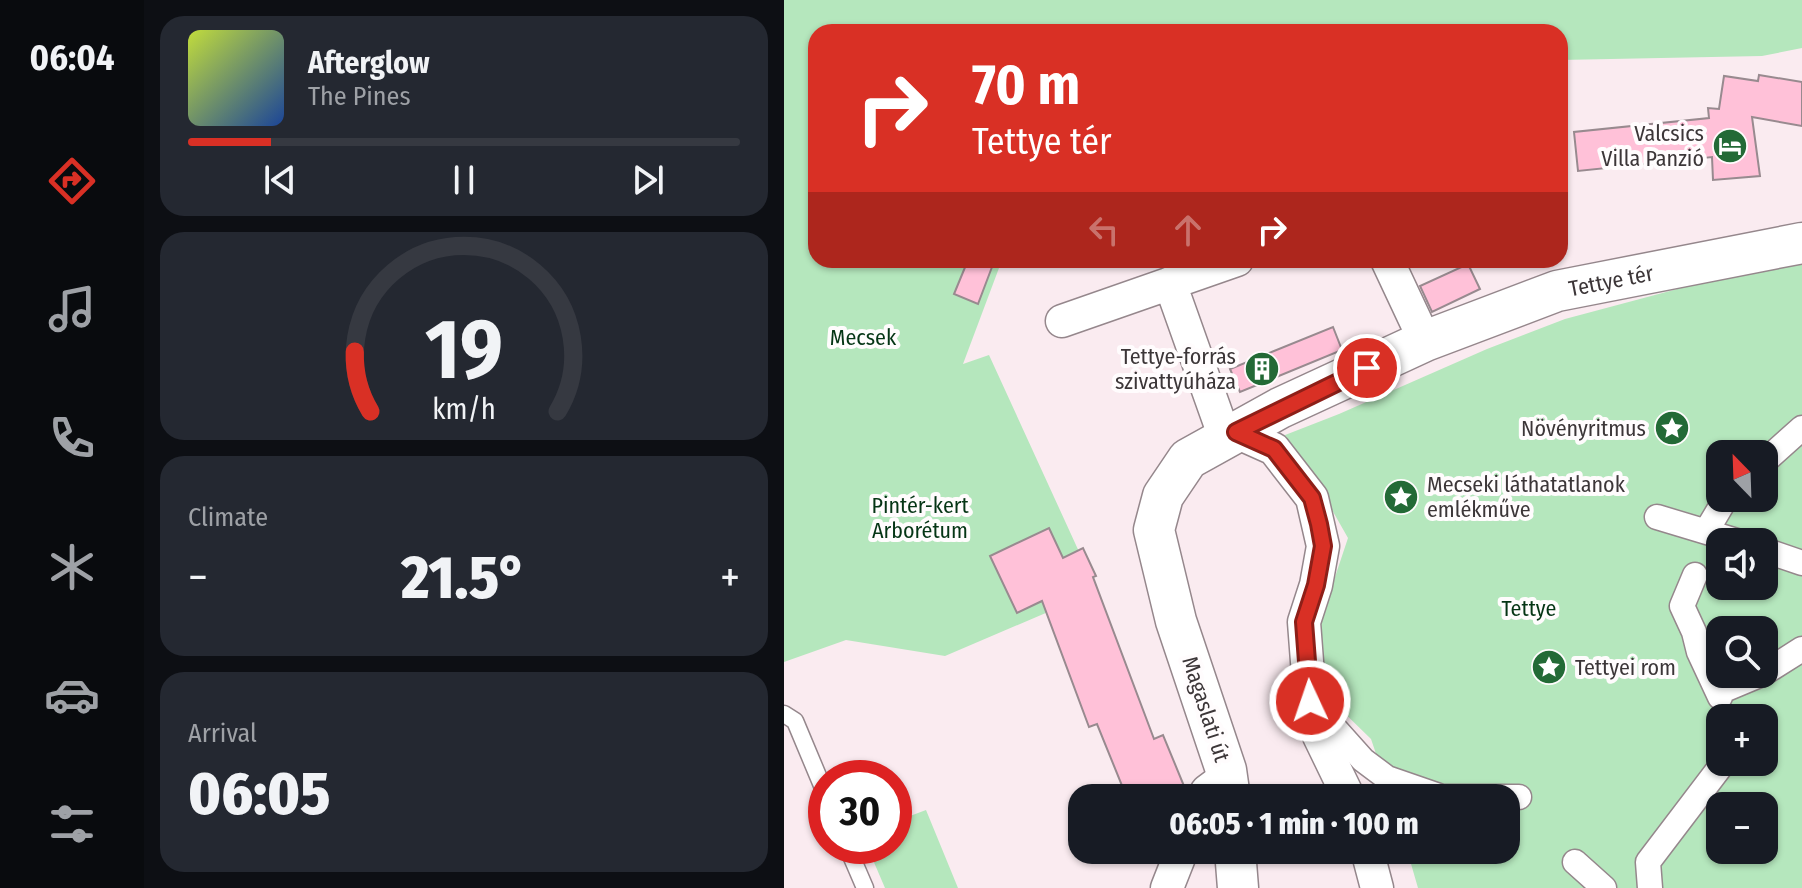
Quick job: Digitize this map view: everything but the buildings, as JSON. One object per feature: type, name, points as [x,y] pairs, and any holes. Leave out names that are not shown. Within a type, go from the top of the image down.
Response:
[{"type":"street","name":"Tettye tér","points":[[1176,621],[1154,530],[1163,496],[1188,459],[1280,408],[1425,341],[1557,291],[1802,243]]},
{"type":"street","points":[[1062,321],[1214,268]]},
{"type":"street","points":[[1391,268],[1425,341]]},
{"type":"street","points":[[1170,283],[1230,435],[1274,449],[1312,498],[1323,546],[1316,585],[1304,622],[1310,701],[1319,736],[1342,784]]},
{"type":"street","points":[[1778,449],[1802,428]]},
{"type":"street","points":[[1657,517],[1706,530]]},
{"type":"street","points":[[1778,555],[1802,563]]},
{"type":"street","points":[[1695,575],[1682,606],[1721,704]]},
{"type":"street","name":"Magaslati út","points":[[1176,621],[1218,784]]},
{"type":"street","points":[[1778,664],[1802,649]]},
{"type":"street","points":[[1722,704],[1743,688]]},
{"type":"street","points":[[1310,701],[1363,760],[1387,778],[1404,784]]},
{"type":"street","points":[[1650,888],[1648,862],[1713,776]]},
{"type":"street","points":[[1575,862],[1604,888]]},
{"type":"street","points":[[1167,888],[1176,864]]},
{"type":"street","points":[[1236,864],[1238,888]]},
{"type":"street","points":[[1371,864],[1377,888]]},
{"type":"lane","points":[[784,714],[795,721],[811,760]]},
{"type":"lane","points":[[855,864],[865,888]]},
{"type":"green space","points":[[784,0],[1802,0],[1802,48],[1762,56],[1568,60],[1568,24],[808,24],[808,268],[999,268],[963,364],[989,355],[1097,591],[945,656],[846,640],[784,662]]},
{"type":"green space","name":"Tettye","points":[[1802,264],[1802,888],[1418,888],[1411,864],[1520,864],[1520,784],[1386,784],[1371,739],[1330,699],[1317,631],[1348,538],[1319,487],[1280,437],[1565,319],[1756,268]]},
{"type":"green space","points":[[926,810],[958,888],[885,888],[875,864],[912,864],[912,815]]},
{"type":"place","name":"Valcsics Villa Panzió","points":[[1730,146]]},
{"type":"place","name":"Tettye-forrás szivattyúháza","points":[[1262,369]]},
{"type":"place","name":"Növényritmus","points":[[1672,428]]},
{"type":"place","name":"Mecseki láthatatlanok emlékműve","points":[[1401,497]]},
{"type":"place","name":"Tettyei rom","points":[[1549,667]]},
{"type":"route","points":[[1310,701],[1304,622],[1316,585],[1323,546],[1312,498],[1274,449],[1236,432],[1367,368]]},
{"type":"park label","name":"Mecsek","points":[[863,337]]},
{"type":"park label","name":"Pintér-kert Arborétum","points":[[920,518]]}]
